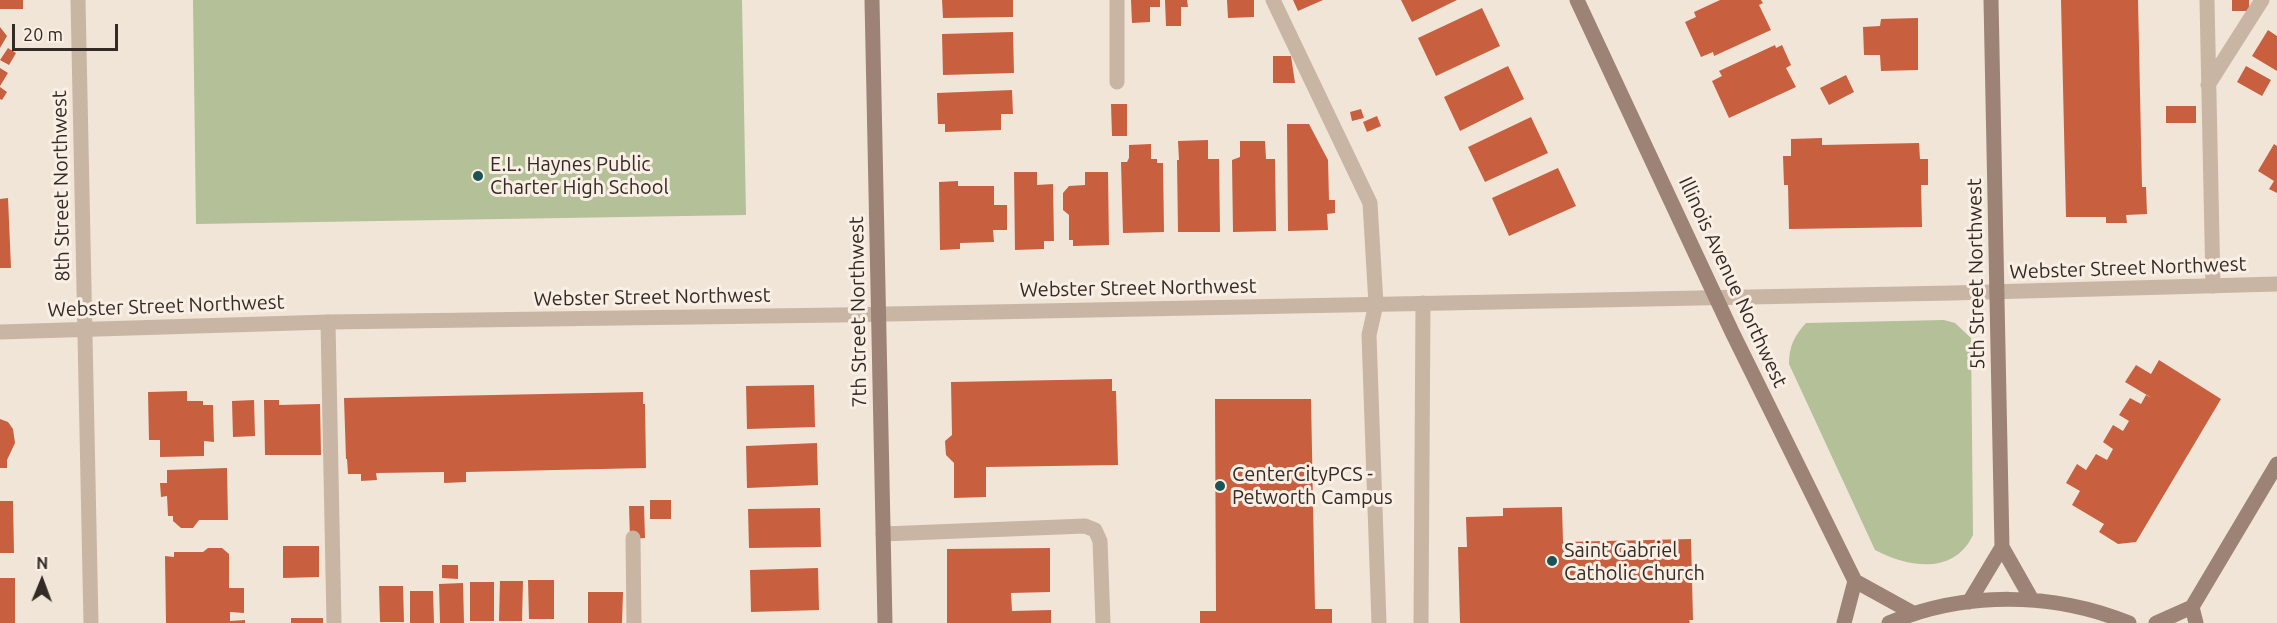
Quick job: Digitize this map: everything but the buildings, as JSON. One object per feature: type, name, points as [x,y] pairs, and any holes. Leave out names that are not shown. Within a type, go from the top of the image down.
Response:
[{"type":"street","name":"8th Street Northwest","points":[[78,0],[91,623]]},
{"type":"street","name":"7th Street Northwest","points":[[872,0],[885,623]]},
{"type":"street","points":[[1117,0],[1117,82]]},
{"type":"street","points":[[1273,0],[1370,203],[1376,304],[1370,335],[1379,623]]},
{"type":"street","name":"Illinois Avenue Northwest","points":[[1576,0],[1716,297],[1855,581]]},
{"type":"street","name":"5th Street Northwest","points":[[1991,0],[2002,547],[2032,600]]},
{"type":"street","points":[[2206,0],[2213,286]]},
{"type":"street","points":[[2208,85],[2262,0]]},
{"type":"street","name":"Webster Street Northwest","points":[[0,332],[328,322],[879,314],[2277,285]]},
{"type":"street","points":[[1421,623],[1423,303]]},
{"type":"street","points":[[328,322],[334,623]]},
{"type":"street","points":[[2156,623],[2192,607],[2277,464]]},
{"type":"street","points":[[883,534],[1084,526],[1095,530],[1100,542],[1103,623]]},
{"type":"street","points":[[633,538],[634,623]]},
{"type":"street","points":[[1969,602],[2002,547]]},
{"type":"street","points":[[1844,623],[1855,581],[1913,613]]},
{"type":"street","points":[[1889,623],[1913,613],[1958,603],[2032,600],[2090,609],[2129,623]]},
{"type":"street","points":[[2192,607],[2196,623]]},
{"type":"green space","name":"E.L. Haynes Public Charter High School","points":[[193,0],[742,0],[746,215],[196,224]]},
{"type":"green space","points":[[1944,320],[1955,323],[1971,338],[1973,535],[1965,548],[1954,557],[1943,562],[1916,564],[1875,550],[1789,364],[1789,358],[1793,342],[1806,323]]},
{"type":"place","name":"E.L. Haynes Public Charter High School","points":[[478,176]]},
{"type":"place","name":"CenterCityPCS - Petworth Campus","points":[[1220,486]]},
{"type":"place","name":"Saint Gabriel Catholic Church","points":[[1552,561]]}]
